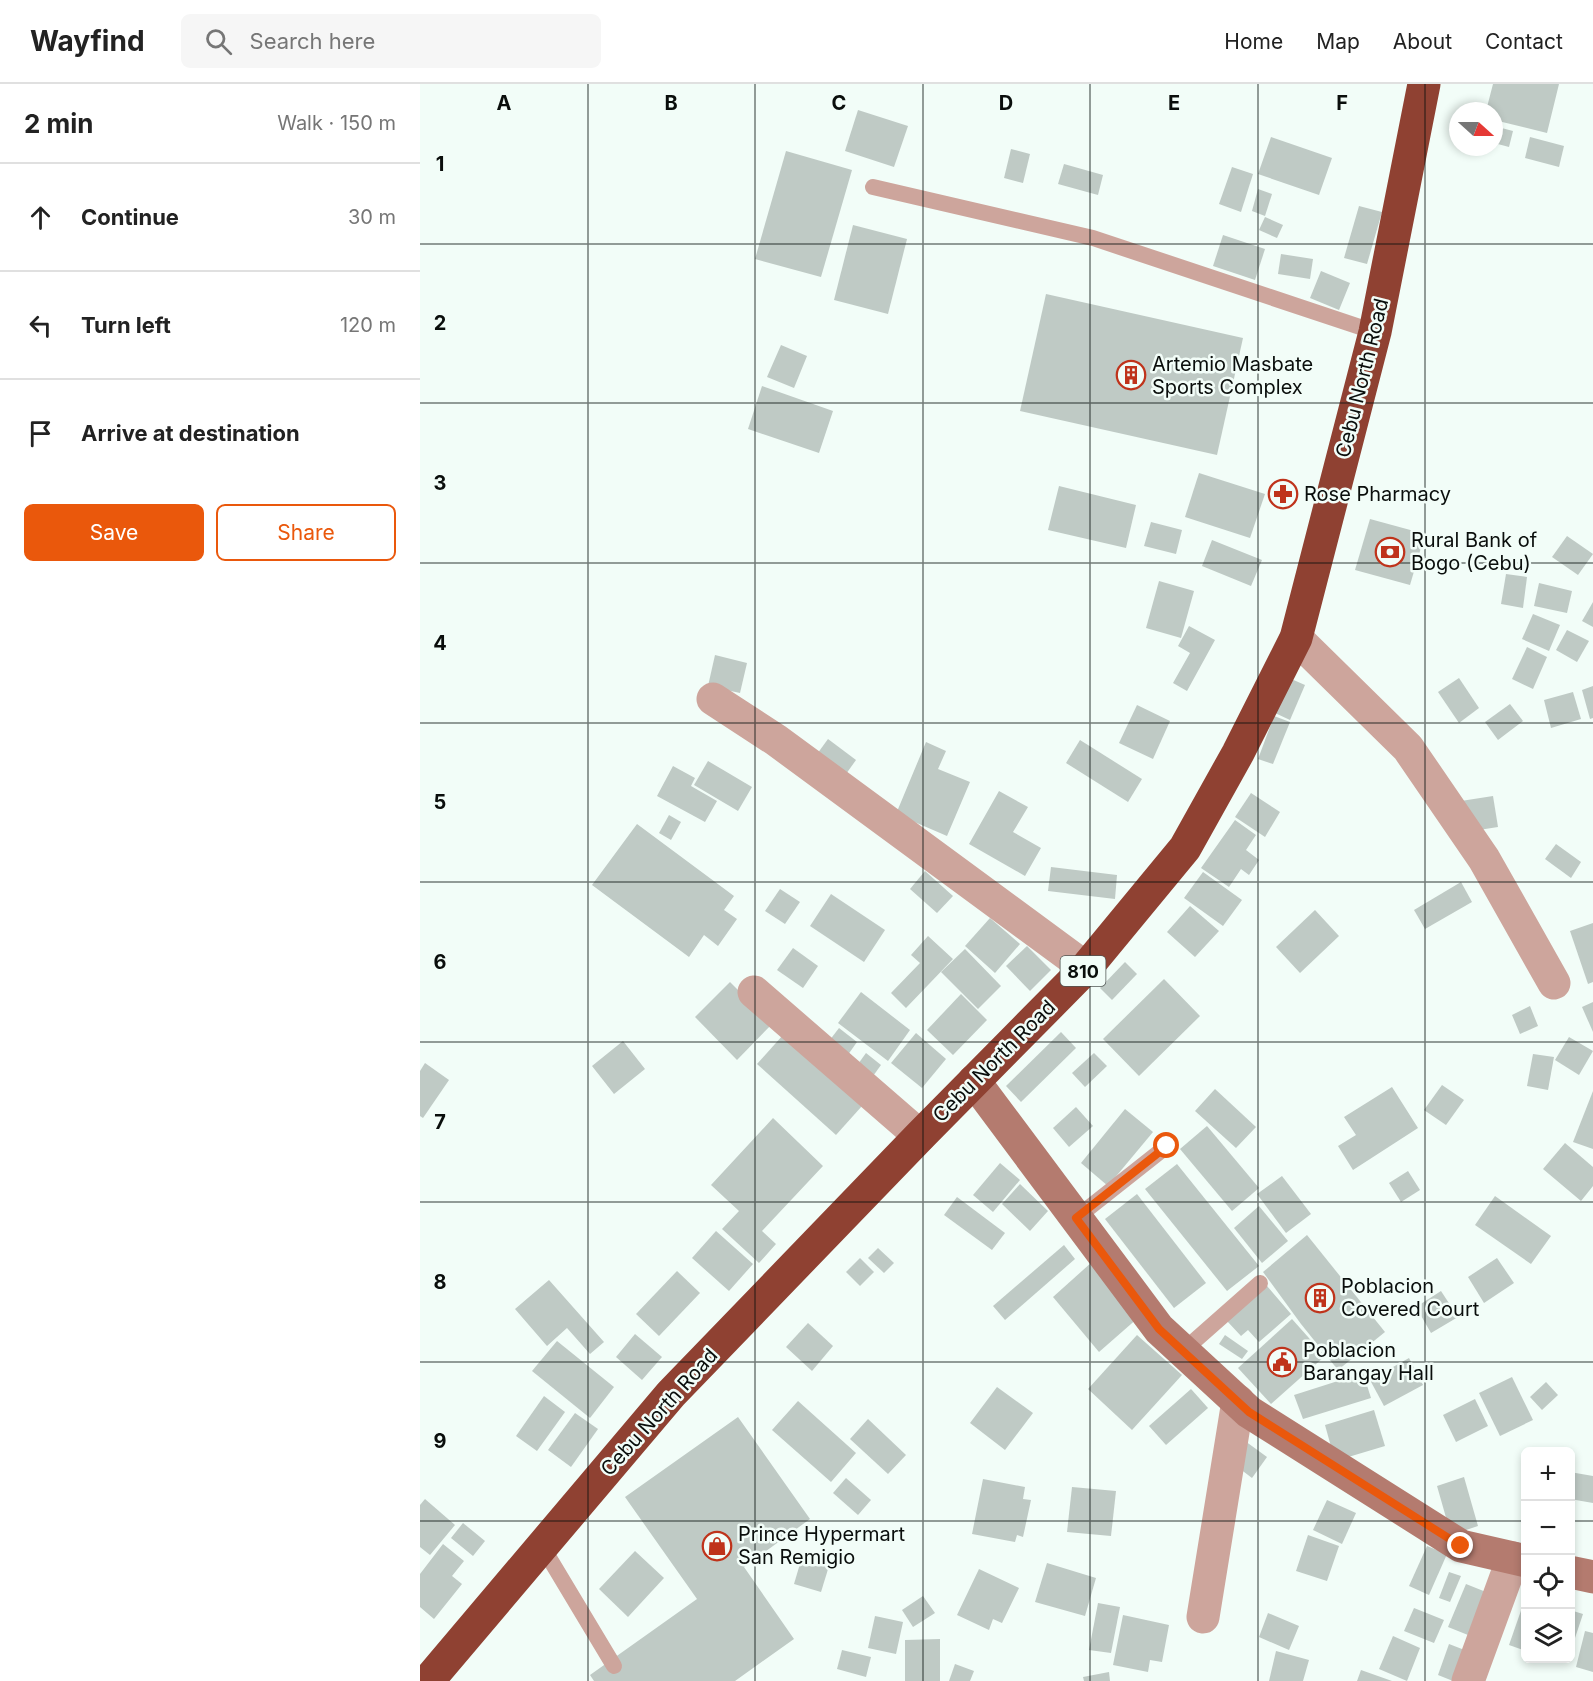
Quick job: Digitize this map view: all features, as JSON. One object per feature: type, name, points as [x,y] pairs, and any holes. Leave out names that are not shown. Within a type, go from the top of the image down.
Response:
[{"type":"highway","name":"Cebu North Road","points":[[428,1681],[672,1394],[920,1136],[1086,968],[1185,848],[1238,753],[1296,638],[1375,332],[1425,84]]},
{"type":"street","points":[[1296,638],[1408,748],[1484,860],[1554,983]]},
{"type":"street","points":[[713,699],[776,740],[1086,968]]},
{"type":"street","points":[[754,992],[920,1136]]},
{"type":"street","points":[[974,1081],[1159,1329],[1249,1412],[1461,1546],[1519,1560],[1468,1681]]},
{"type":"street","points":[[1203,1617],[1238,1401]]},
{"type":"street","points":[[1575,1573],[1593,1577]]},
{"type":"lane","points":[[873,187],[1092,238],[1375,332]]},
{"type":"lane","points":[[1076,1218],[1167,1146]]},
{"type":"lane","points":[[1183,1351],[1260,1282]]},
{"type":"lane","points":[[542,1546],[614,1666]]},
{"type":"building","points":[[1493,84],[1559,84],[1547,133],[1503,122],[1503,102],[1488,102]]},
{"type":"building","points":[[858,110],[908,126],[894,167],[845,151]]},
{"type":"building","points":[[1503,128],[1513,131],[1509,147],[1503,145]]},
{"type":"building","points":[[1271,137],[1332,158],[1319,195],[1258,174]]},
{"type":"building","points":[[1530,137],[1564,146],[1559,167],[1525,158]]},
{"type":"building","points":[[1011,149],[1030,154],[1023,183],[1004,178]]},
{"type":"building","points":[[786,151],[852,170],[821,277],[755,259]]},
{"type":"building","points":[[1064,164],[1103,175],[1098,195],[1058,184]]},
{"type":"building","points":[[1232,167],[1253,174],[1241,212],[1219,204]]},
{"type":"building","points":[[1258,189],[1272,194],[1265,216],[1252,211]]},
{"type":"building","points":[[1359,206],[1382,212],[1367,264],[1344,258]]},
{"type":"building","points":[[1265,217],[1283,225],[1277,238],[1259,230]]},
{"type":"building","points":[[853,225],[907,239],[888,314],[834,300]]},
{"type":"building","points":[[1223,235],[1265,249],[1255,280],[1213,266]]},
{"type":"building","points":[[1281,254],[1313,259],[1310,279],[1278,274]]},
{"type":"building","points":[[1321,271],[1350,283],[1339,310],[1310,298]]},
{"type":"building","name":"Artemio Masbate Sports Complex","points":[[1046,294],[1243,338],[1217,455],[1020,411]]},
{"type":"building","points":[[781,345],[807,356],[794,388],[767,377]]},
{"type":"building","points":[[762,386],[833,411],[819,453],[748,429]]},
{"type":"building","points":[[1199,473],[1265,494],[1250,538],[1185,517]]},
{"type":"building","points":[[1059,486],[1136,505],[1126,548],[1048,530]]},
{"type":"building","name":"Rural Bank of Bogo (Cebu)","points":[[1370,519],[1425,534],[1410,585],[1355,570]]},
{"type":"building","points":[[1151,522],[1182,530],[1176,554],[1144,546]]},
{"type":"building","points":[[1567,536],[1593,554],[1578,575],[1552,557]]},
{"type":"building","points":[[1212,540],[1262,560],[1251,586],[1202,566]]},
{"type":"building","points":[[1506,574],[1527,577],[1523,608],[1501,604]]},
{"type":"building","points":[[1159,581],[1194,591],[1181,638],[1146,628]]},
{"type":"building","points":[[1539,583],[1572,591],[1567,613],[1534,606]]},
{"type":"building","points":[[1593,602],[1593,627],[1582,621]]},
{"type":"building","points":[[1533,614],[1560,625],[1549,651],[1522,639]]},
{"type":"building","points":[[1189,626],[1215,640],[1187,691],[1173,683],[1190,653],[1178,646]]},
{"type":"building","points":[[1567,630],[1589,641],[1577,662],[1556,650]]},
{"type":"building","points":[[1527,647],[1547,657],[1533,689],[1512,679]]},
{"type":"building","points":[[715,655],[747,663],[740,693],[708,686]]},
{"type":"building","points":[[1289,678],[1305,685],[1290,720],[1275,713]]},
{"type":"building","points":[[1459,678],[1479,708],[1459,723],[1438,692]]},
{"type":"building","points":[[1593,686],[1593,718],[1590,719],[1582,690]]},
{"type":"building","points":[[1573,692],[1581,719],[1551,728],[1544,700]]},
{"type":"building","points":[[1510,704],[1523,721],[1498,740],[1485,722]]},
{"type":"building","points":[[1137,705],[1170,721],[1153,759],[1119,743]]},
{"type":"building","points":[[1274,716],[1290,722],[1273,764],[1258,759]]},
{"type":"building","points":[[828,739],[856,760],[841,781],[812,761]]},
{"type":"building","points":[[1080,740],[1142,779],[1128,802],[1066,763]]},
{"type":"building","points":[[926,742],[946,751],[938,769],[970,782],[947,836],[896,814]]},
{"type":"building","points":[[708,761],[752,787],[738,811],[694,785]]},
{"type":"building","points":[[673,766],[695,778],[691,786],[717,801],[705,822],[657,796]]},
{"type":"building","points":[[999,791],[1028,807],[1013,832],[1041,848],[1025,876],[969,844]]},
{"type":"building","points":[[1251,793],[1280,812],[1265,837],[1235,817]]},
{"type":"building","points":[[1493,796],[1498,827],[1466,832],[1461,801]]},
{"type":"building","points":[[669,815],[681,822],[671,840],[659,833]]},
{"type":"building","points":[[1235,820],[1256,835],[1246,850],[1259,860],[1249,875],[1241,869],[1229,887],[1201,868]]},
{"type":"building","points":[[637,824],[734,896],[724,910],[737,919],[718,946],[704,935],[689,957],[592,885]]},
{"type":"building","points":[[1556,844],[1581,862],[1571,878],[1545,859]]},
{"type":"building","points":[[1051,867],[1117,875],[1115,899],[1048,891]]},
{"type":"building","points":[[925,871],[953,896],[937,913],[910,889]]},
{"type":"building","points":[[1203,872],[1242,900],[1223,926],[1184,898]]},
{"type":"building","points":[[1461,882],[1472,902],[1425,929],[1414,910]]},
{"type":"building","points":[[780,889],[800,902],[785,924],[765,911]]},
{"type":"building","points":[[831,894],[885,930],[864,962],[810,926]]},
{"type":"building","points":[[1190,906],[1219,931],[1195,957],[1167,932]]},
{"type":"building","points":[[1315,910],[1339,936],[1300,973],[1276,947]]},
{"type":"building","points":[[990,918],[1020,944],[995,973],[965,946]]},
{"type":"building","points":[[1593,923],[1593,982],[1588,984],[1570,931]]},
{"type":"building","points":[[928,936],[953,959],[906,1008],[891,993],[920,963],[911,955]]},
{"type":"building","points":[[1027,946],[1051,970],[1030,991],[1006,966]]},
{"type":"building","points":[[793,948],[818,966],[803,988],[777,970]]},
{"type":"building","points":[[965,949],[1001,986],[978,1009],[941,972]]},
{"type":"building","points":[[1125,962],[1137,974],[1112,1000],[1100,988]]},
{"type":"building","points":[[1164,979],[1200,1016],[1139,1076],[1103,1039]]},
{"type":"building","points":[[730,982],[772,1024],[737,1060],[695,1017]]},
{"type":"building","points":[[861,992],[910,1030],[888,1061],[838,1023]]},
{"type":"building","points":[[961,994],[987,1020],[953,1055],[927,1030]]},
{"type":"building","points":[[1593,1002],[1593,1032],[1582,1007]]},
{"type":"building","points":[[1530,1006],[1538,1026],[1520,1034],[1512,1015]]},
{"type":"building","points":[[839,1028],[857,1042],[845,1059],[826,1045]]},
{"type":"building","points":[[1061,1032],[1076,1048],[1021,1102],[1006,1086]]},
{"type":"building","points":[[916,1033],[946,1059],[922,1088],[891,1063]]},
{"type":"building","points":[[783,1035],[862,1106],[836,1135],[757,1064]]},
{"type":"building","points":[[1569,1037],[1593,1051],[1579,1075],[1555,1060]]},
{"type":"building","points":[[623,1041],[645,1069],[614,1094],[592,1066]]},
{"type":"building","points":[[866,1053],[881,1065],[868,1083],[853,1071]]},
{"type":"building","points":[[1094,1053],[1107,1066],[1085,1087],[1072,1073]]},
{"type":"building","points":[[1533,1054],[1554,1057],[1548,1090],[1527,1086]]},
{"type":"building","points":[[425,1063],[449,1080],[423,1118],[420,1116],[420,1071]]},
{"type":"building","points":[[1442,1085],[1464,1100],[1446,1125],[1424,1110]]},
{"type":"building","points":[[1392,1087],[1418,1128],[1353,1170],[1338,1146],[1356,1135],[1344,1117]]},
{"type":"building","points":[[1215,1089],[1256,1127],[1236,1148],[1195,1111]]},
{"type":"building","points":[[1593,1091],[1593,1149],[1573,1142]]},
{"type":"building","points":[[1076,1107],[1093,1126],[1069,1147],[1053,1128]]},
{"type":"building","points":[[1125,1109],[1153,1132],[1108,1186],[1081,1163]]},
{"type":"building","points":[[773,1118],[823,1166],[762,1231],[776,1244],[759,1263],[722,1229],[739,1211],[711,1185]]},
{"type":"building","points":[[1207,1126],[1259,1188],[1232,1211],[1180,1149]]},
{"type":"building","points":[[1565,1143],[1593,1167],[1593,1186],[1581,1201],[1543,1169]]},
{"type":"building","points":[[1000,1163],[1020,1180],[993,1212],[973,1195]]},
{"type":"building","points":[[1177,1164],[1259,1266],[1227,1291],[1145,1189]]},
{"type":"building","points":[[1408,1171],[1420,1190],[1401,1202],[1389,1183]]},
{"type":"building","points":[[1282,1176],[1311,1214],[1286,1233],[1257,1194]]},
{"type":"building","points":[[1020,1184],[1048,1211],[1030,1231],[1002,1204]]},
{"type":"building","points":[[1137,1194],[1206,1283],[1174,1308],[1105,1219]]},
{"type":"building","points":[[1495,1196],[1551,1236],[1531,1264],[1475,1225]]},
{"type":"building","points":[[957,1197],[1005,1233],[992,1250],[944,1215]]},
{"type":"building","points":[[1259,1206],[1288,1241],[1262,1263],[1234,1228]]},
{"type":"building","points":[[716,1231],[753,1264],[729,1291],[692,1258]]},
{"type":"building","name":"Poblacion Covered Court","points":[[1307,1235],[1385,1332],[1338,1370],[1263,1272]]},
{"type":"building","points":[[1064,1245],[1075,1259],[1005,1320],[993,1306]]},
{"type":"building","points":[[878,1248],[894,1263],[884,1273],[868,1258]]},
{"type":"building","points":[[860,1258],[874,1272],[860,1286],[846,1272]]},
{"type":"building","points":[[1497,1258],[1514,1283],[1484,1303],[1468,1277]]},
{"type":"building","points":[[1092,1262],[1139,1317],[1099,1352],[1053,1297]]},
{"type":"building","points":[[677,1271],[700,1293],[659,1336],[636,1314]]},
{"type":"building","points":[[549,1280],[604,1342],[590,1354],[567,1328],[547,1346],[515,1309]]},
{"type":"building","points":[[1267,1286],[1291,1314],[1259,1342],[1248,1330],[1241,1336],[1227,1321]]},
{"type":"building","points":[[1441,1291],[1458,1317],[1431,1333],[1416,1307]]},
{"type":"building","name":"Poblacion Barangay Hall","points":[[1292,1319],[1325,1356],[1271,1404],[1238,1368]]},
{"type":"building","points":[[808,1323],[833,1346],[812,1371],[786,1347]]},
{"type":"building","points":[[635,1334],[662,1357],[642,1380],[616,1357]]},
{"type":"building","points":[[1137,1335],[1182,1375],[1132,1430],[1088,1389]]},
{"type":"building","points":[[1225,1335],[1248,1351],[1242,1359],[1219,1344]]},
{"type":"building","points":[[557,1341],[614,1387],[590,1418],[532,1371]]},
{"type":"building","points":[[1409,1358],[1423,1385],[1384,1406],[1370,1380]]},
{"type":"building","points":[[1363,1373],[1371,1398],[1303,1419],[1294,1395]]},
{"type":"building","points":[[1512,1377],[1533,1420],[1500,1436],[1479,1393]]},
{"type":"building","points":[[1546,1382],[1558,1395],[1542,1410],[1530,1397]]},
{"type":"building","points":[[997,1387],[1033,1413],[1005,1450],[970,1423]]},
{"type":"building","points":[[1191,1389],[1208,1408],[1166,1445],[1149,1426]]},
{"type":"building","points":[[544,1396],[565,1412],[537,1451],[516,1436]]},
{"type":"building","points":[[1475,1399],[1488,1426],[1456,1442],[1443,1415]]},
{"type":"building","points":[[798,1401],[856,1453],[831,1482],[772,1430]]},
{"type":"building","points":[[1374,1410],[1385,1446],[1335,1461],[1325,1425]]},
{"type":"building","points":[[575,1413],[598,1429],[571,1467],[548,1450]]},
{"type":"building","name":"Prince Hypermart San Remigio","points":[[738,1417],[810,1519],[744,1567],[794,1639],[735,1681],[594,1681],[590,1675],[697,1599],[625,1497]]},
{"type":"building","points":[[868,1419],[906,1455],[888,1474],[850,1439]]},
{"type":"building","points":[[1245,1441],[1267,1457],[1252,1478],[1231,1462]]},
{"type":"building","points":[[1575,1473],[1593,1476],[1593,1503],[1575,1500]]},
{"type":"building","points":[[1464,1477],[1478,1526],[1451,1535],[1437,1486]]},
{"type":"building","points":[[846,1478],[871,1500],[858,1515],[833,1493]]},
{"type":"building","points":[[983,1479],[1025,1487],[1023,1499],[1031,1500],[1023,1537],[1017,1535],[1015,1542],[972,1534]]},
{"type":"building","points":[[1072,1487],[1116,1491],[1111,1536],[1067,1532]]},
{"type":"building","points":[[425,1499],[455,1525],[430,1555],[420,1547],[420,1505]]},
{"type":"building","points":[[1327,1500],[1356,1513],[1342,1544],[1313,1530]]},
{"type":"building","points":[[463,1523],[485,1541],[473,1556],[451,1538]]},
{"type":"building","points":[[1308,1535],[1339,1546],[1327,1581],[1296,1571]]},
{"type":"building","points":[[443,1544],[464,1561],[452,1576],[462,1584],[434,1619],[420,1607],[420,1574]]},
{"type":"building","points":[[1427,1546],[1447,1554],[1429,1595],[1409,1586]]},
{"type":"building","points":[[635,1551],[664,1578],[628,1617],[599,1589]]},
{"type":"building","points":[[802,1557],[829,1566],[821,1592],[794,1584]]},
{"type":"building","points":[[1047,1563],[1096,1578],[1085,1616],[1035,1602]]},
{"type":"building","points":[[979,1569],[1019,1588],[1002,1623],[993,1619],[989,1630],[957,1615]]},
{"type":"building","points":[[1449,1572],[1461,1576],[1450,1602],[1439,1598]]},
{"type":"building","points":[[1466,1584],[1486,1592],[1468,1635],[1448,1627]]},
{"type":"building","points":[[923,1596],[935,1613],[913,1627],[902,1610]]},
{"type":"building","points":[[1098,1603],[1120,1607],[1111,1653],[1089,1650]]},
{"type":"building","points":[[1414,1608],[1444,1620],[1434,1643],[1404,1631]]},
{"type":"building","points":[[1521,1610],[1521,1649],[1509,1645]]},
{"type":"building","points":[[1575,1612],[1583,1614],[1575,1638]]},
{"type":"building","points":[[1268,1613],[1299,1626],[1289,1650],[1259,1637]]},
{"type":"building","points":[[1123,1615],[1169,1625],[1162,1662],[1150,1660],[1148,1672],[1113,1665]]},
{"type":"building","points":[[875,1616],[903,1622],[896,1654],[868,1648]]},
{"type":"building","points":[[1585,1631],[1593,1633],[1593,1672],[1576,1667]]},
{"type":"building","points":[[1393,1636],[1420,1648],[1407,1681],[1379,1669]]},
{"type":"building","points":[[940,1639],[940,1681],[905,1681],[905,1640]]},
{"type":"building","points":[[1449,1644],[1475,1654],[1453,1681],[1438,1675]]},
{"type":"building","points":[[842,1650],[871,1657],[866,1677],[837,1669]]},
{"type":"building","points":[[1276,1651],[1309,1660],[1303,1681],[1269,1681]]},
{"type":"building","points":[[955,1664],[974,1671],[970,1681],[949,1681]]},
{"type":"building","points":[[1361,1670],[1392,1681],[1357,1681]]},
{"type":"building","points":[[1109,1672],[1110,1681],[1084,1681],[1083,1677]]},
{"type":"place","name":"Artemio Masbate Sports Complex","points":[[1131,375]]},
{"type":"place","name":"Rose Pharmacy","points":[[1283,494]]},
{"type":"place","name":"Rural Bank of Bogo (Cebu)","points":[[1390,552]]},
{"type":"place","name":"Poblacion Covered Court","points":[[1320,1298]]},
{"type":"place","name":"Poblacion Barangay Hall","points":[[1282,1362]]},
{"type":"place","name":"Prince Hypermart San Remigio","points":[[717,1546]]},
{"type":"route","points":[[1167,1146],[1076,1218],[1159,1329],[1249,1412],[1461,1546]]}]
